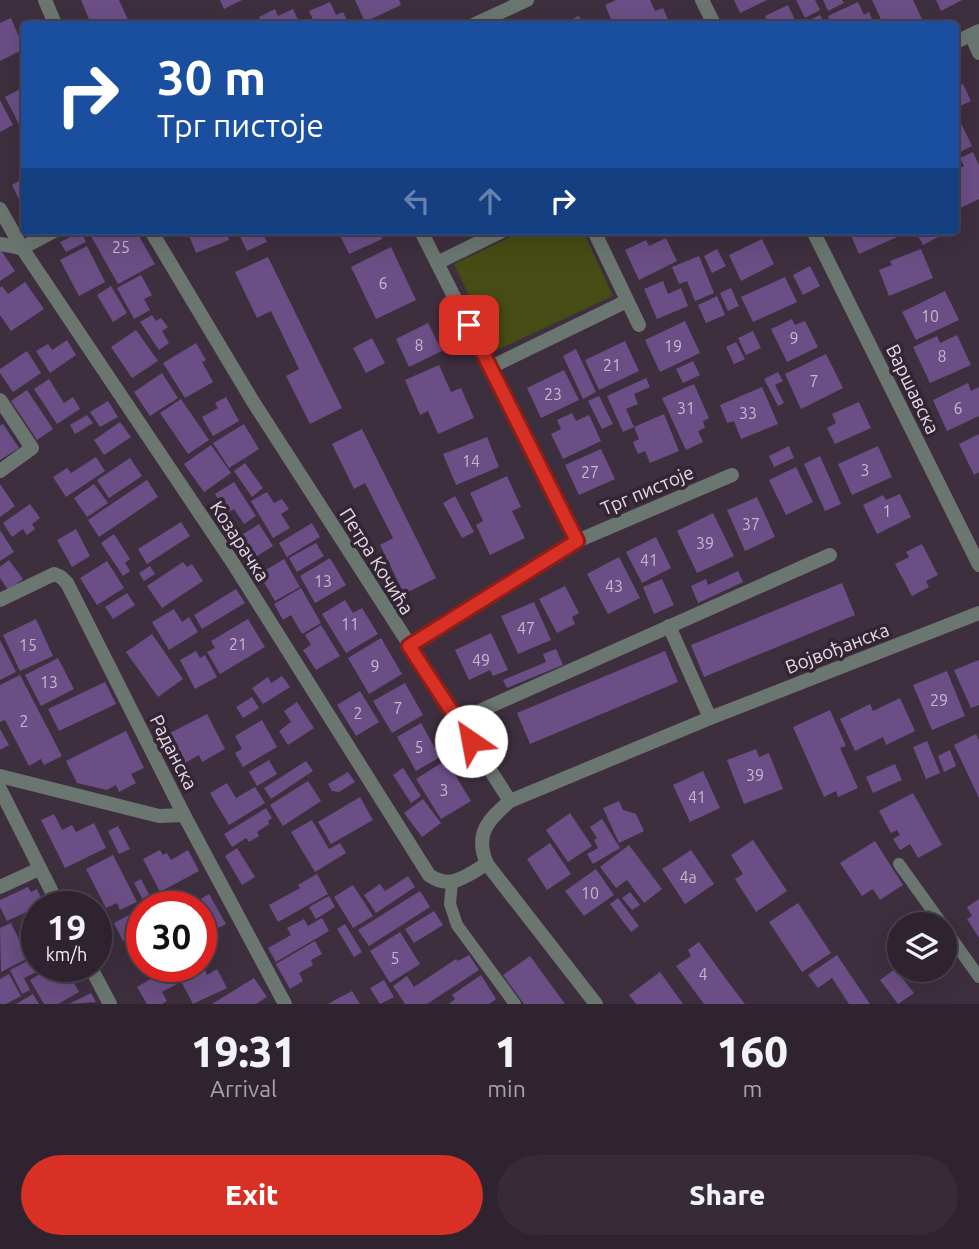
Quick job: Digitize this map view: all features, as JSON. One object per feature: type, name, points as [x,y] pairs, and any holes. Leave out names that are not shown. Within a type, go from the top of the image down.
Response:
[{"type":"street","points":[[44,0],[54,21]]},
{"type":"street","points":[[482,21],[527,0]]},
{"type":"street","points":[[702,0],[712,21]]},
{"type":"street","points":[[959,41],[975,33],[979,53]]},
{"type":"street","name":"Козарачка","points":[[0,209],[22,248],[233,563],[429,875],[440,883],[452,883]]},
{"type":"street","points":[[0,244],[22,248],[46,235]]},
{"type":"street","name":"Петра Кочића","points":[[153,235],[245,388],[510,801]]},
{"type":"street","points":[[423,235],[577,541]]},
{"type":"street","points":[[438,263],[494,235]]},
{"type":"street","points":[[596,235],[639,325]]},
{"type":"street","name":"Варшавска","points":[[815,235],[979,565]]},
{"type":"street","points":[[491,367],[627,301]]},
{"type":"street","points":[[0,400],[32,448],[0,471]]},
{"type":"street","name":"Трг пистоје","points":[[409,646],[577,541],[732,475]]},
{"type":"street","points":[[457,721],[830,555]]},
{"type":"street","name":"Раданска","points":[[0,600],[54,574],[67,583],[184,815],[285,1004]]},
{"type":"street","name":"Војвођанска","points":[[510,801],[710,718],[979,613]]},
{"type":"street","points":[[669,626],[710,718]]},
{"type":"street","points":[[0,776],[159,816],[184,815]]},
{"type":"street","points":[[0,789],[51,891]]},
{"type":"street","points":[[510,801],[490,818],[482,836],[481,850],[487,864],[596,1004]]},
{"type":"street","points":[[452,883],[487,864]]},
{"type":"street","points":[[0,887],[39,869]]},
{"type":"street","points":[[98,982],[110,1004]]},
{"type":"lane","points":[[899,864],[933,912]]},
{"type":"lane","points":[[452,883],[450,904],[457,925],[515,1004]]},
{"type":"lane","points":[[957,946],[979,977]]},
{"type":"green space","points":[[516,235],[585,235],[613,296],[495,351],[454,264]]},
{"type":"building","points":[[81,0],[119,0],[129,21],[90,21]]},
{"type":"building","points":[[220,0],[242,0],[224,9]]},
{"type":"building","points":[[355,0],[399,0],[401,5],[365,21]]},
{"type":"building","points":[[616,0],[650,0],[655,11],[663,8],[669,21],[612,21],[605,5]]},
{"type":"building","points":[[734,0],[767,0],[740,13]]},
{"type":"building","points":[[796,0],[815,0],[820,10],[805,18]]},
{"type":"building","points":[[823,0],[842,0],[844,3],[828,11]]},
{"type":"building","points":[[872,0],[913,0],[923,21],[882,21]]},
{"type":"building","points":[[936,0],[962,0],[941,11]]},
{"type":"building","points":[[330,2],[336,15],[343,12],[348,21],[314,21],[309,11]]},
{"type":"building","points":[[858,2],[864,15],[869,12],[873,21],[830,21],[828,16]]},
{"type":"building","points":[[788,5],[796,21],[767,21],[765,16]]},
{"type":"building","points":[[275,9],[278,16],[293,9],[299,21],[261,21],[259,17]]},
{"type":"building","points":[[820,15],[823,21],[807,21]]},
{"type":"building","points":[[579,16],[582,21],[568,21]]},
{"type":"building","points":[[11,18],[21,42],[21,50],[0,61],[0,23]]},
{"type":"building","points":[[963,84],[971,101],[959,107],[959,86]]},
{"type":"building","points":[[21,89],[21,128],[5,97]]},
{"type":"building","points":[[0,100],[13,125],[0,132]]},
{"type":"building","points":[[959,122],[972,146],[959,152]]},
{"type":"building","points":[[973,152],[979,165],[979,199],[959,209],[959,168],[964,166],[960,158]]},
{"type":"building","points":[[21,180],[21,204],[12,185]]},
{"type":"building","points":[[75,235],[82,235],[86,242],[66,252],[60,242]]},
{"type":"building","points":[[90,235],[138,235],[155,264],[118,284]]},
{"type":"building","points":[[189,235],[227,235],[229,240],[196,253]]},
{"type":"building","points":[[239,235],[263,235],[267,242],[247,251]]},
{"type":"building","points":[[340,235],[380,235],[382,239],[349,254]]},
{"type":"building","points":[[851,235],[896,235],[897,237],[859,254]]},
{"type":"building","points":[[918,235],[940,236],[923,245]]},
{"type":"building","points":[[666,238],[677,261],[639,280],[625,250],[646,240],[649,246]]},
{"type":"building","points":[[762,239],[774,264],[741,281],[729,255]]},
{"type":"building","points":[[87,246],[105,282],[79,296],[60,260]]},
{"type":"building","points":[[391,247],[416,300],[376,319],[351,267]]},
{"type":"building","points":[[0,249],[15,271],[0,281]]},
{"type":"building","points":[[717,249],[726,266],[712,273],[704,256]]},
{"type":"building","points":[[921,249],[933,278],[889,296],[879,270],[892,265],[890,261]]},
{"type":"building","points":[[699,256],[714,293],[695,301],[687,281],[679,284],[672,267]]},
{"type":"building","points":[[268,257],[342,408],[310,424],[286,376],[299,369],[271,311],[257,318],[235,272]]},
{"type":"building","points":[[810,266],[820,286],[803,295],[793,275]]},
{"type":"building","points":[[141,275],[152,295],[144,299],[150,310],[134,319],[117,288]]},
{"type":"building","points":[[785,277],[797,302],[753,322],[741,297]]},
{"type":"building","points":[[663,281],[668,294],[681,288],[688,306],[657,319],[644,289]]},
{"type":"building","points":[[25,282],[44,309],[11,331],[0,315],[0,288],[2,286],[8,294]]},
{"type":"building","points":[[111,286],[127,313],[113,322],[97,295]]},
{"type":"building","points":[[731,288],[739,306],[728,311],[720,293]]},
{"type":"building","points":[[945,291],[959,320],[916,340],[902,312]]},
{"type":"building","points":[[717,296],[725,315],[706,323],[698,305]]},
{"type":"building","points":[[152,315],[156,321],[161,318],[168,327],[162,331],[169,343],[159,350],[140,322]]},
{"type":"building","points":[[792,319],[795,325],[805,321],[818,347],[787,362],[771,329]]},
{"type":"building","points":[[685,321],[700,353],[660,372],[645,340]]},
{"type":"building","points":[[428,323],[442,351],[409,367],[396,339]]},
{"type":"building","points":[[136,330],[158,361],[132,378],[111,347]]},
{"type":"building","points":[[753,331],[761,348],[746,355],[738,338]]},
{"type":"building","points":[[957,335],[971,365],[930,383],[913,347],[937,336],[940,343]]},
{"type":"building","points":[[372,338],[385,363],[366,373],[353,348]]},
{"type":"building","points":[[67,340],[76,355],[50,373],[36,351],[48,344],[52,350]]},
{"type":"building","points":[[625,341],[639,371],[599,390],[585,360]]},
{"type":"building","points":[[736,342],[745,359],[734,364],[726,347]]},
{"type":"building","points":[[196,343],[206,360],[202,362],[213,382],[185,398],[163,363]]},
{"type":"building","points":[[576,349],[596,392],[583,399],[563,356]]},
{"type":"building","points":[[27,351],[41,373],[13,392],[0,369]]},
{"type":"building","points":[[826,354],[843,388],[801,409],[785,374]]},
{"type":"building","points":[[693,361],[700,375],[683,383],[676,369]]},
{"type":"building","points":[[439,365],[451,392],[461,388],[474,418],[438,434],[428,411],[420,415],[405,380]]},
{"type":"building","points":[[564,370],[579,400],[541,418],[527,388]]},
{"type":"building","points":[[778,372],[783,381],[775,385],[784,403],[778,406],[764,379]]},
{"type":"building","points":[[162,373],[178,398],[150,416],[134,392]]},
{"type":"building","points":[[646,378],[650,387],[634,394],[638,404],[626,409],[634,427],[623,432],[607,396]]},
{"type":"building","points":[[49,379],[64,403],[73,397],[80,409],[57,424],[34,389]]},
{"type":"building","points":[[968,383],[971,391],[979,387],[979,416],[947,431],[933,400]]},
{"type":"building","points":[[694,384],[709,418],[703,421],[705,428],[698,431],[703,442],[686,450],[662,398]]},
{"type":"building","points":[[762,387],[778,424],[741,439],[734,421],[727,423],[720,405]]},
{"type":"building","points":[[27,390],[53,429],[37,440],[11,401]]},
{"type":"building","points":[[599,396],[613,424],[602,429],[588,401]]},
{"type":"building","points":[[226,397],[239,421],[213,436],[202,417],[218,408],[215,403]]},
{"type":"building","points":[[181,399],[209,440],[188,454],[160,413]]},
{"type":"building","points":[[108,401],[118,417],[100,427],[90,412]]},
{"type":"building","points":[[859,402],[871,428],[835,444],[827,428],[836,423],[832,414]]},
{"type":"building","points":[[572,413],[576,421],[589,415],[601,441],[563,459],[551,434],[561,429],[557,420]]},
{"type":"building","points":[[664,414],[679,451],[650,463],[645,451],[638,454],[633,442],[639,439],[634,427]]},
{"type":"building","points":[[87,415],[93,423],[75,434],[70,425]]},
{"type":"building","points":[[120,422],[131,437],[104,455],[94,440]]},
{"type":"building","points":[[3,424],[19,448],[0,460],[0,426]]},
{"type":"building","points":[[244,424],[259,449],[229,468],[213,443]]},
{"type":"building","points":[[362,429],[436,578],[404,594],[380,545],[393,538],[365,483],[354,489],[332,444]]},
{"type":"building","points":[[979,434],[979,472],[974,475],[959,444]]},
{"type":"building","points":[[487,437],[499,467],[456,485],[443,454]]},
{"type":"building","points":[[211,445],[231,473],[204,492],[184,464]]},
{"type":"building","points":[[789,446],[794,458],[774,467],[769,456]]},
{"type":"building","points":[[878,446],[892,477],[852,495],[838,464]]},
{"type":"building","points":[[601,449],[615,479],[579,495],[565,465]]},
{"type":"building","points":[[820,456],[841,504],[825,511],[804,464]]},
{"type":"building","points":[[96,457],[105,471],[66,497],[53,477],[67,468],[71,473]]},
{"type":"building","points":[[130,458],[142,476],[109,498],[97,480]]},
{"type":"building","points":[[245,463],[263,488],[252,497],[234,471]]},
{"type":"building","points":[[796,467],[813,502],[786,515],[769,480]]},
{"type":"building","points":[[507,476],[521,507],[512,511],[525,538],[490,555],[476,525],[483,521],[470,493]]},
{"type":"building","points":[[147,480],[158,497],[99,537],[88,520]]},
{"type":"building","points":[[234,482],[256,516],[244,524],[234,509],[227,513],[215,494]]},
{"type":"building","points":[[0,484],[15,506],[0,517]]},
{"type":"building","points":[[94,484],[108,503],[87,517],[74,498]]},
{"type":"building","points":[[267,492],[274,503],[282,499],[289,509],[281,514],[290,528],[273,538],[251,501]]},
{"type":"building","points":[[900,494],[911,517],[877,534],[863,505],[883,495],[886,500]]},
{"type":"building","points":[[455,496],[474,532],[462,538],[443,503]]},
{"type":"building","points":[[757,497],[775,537],[745,551],[727,510]]},
{"type":"building","points":[[30,504],[40,518],[32,524],[35,529],[27,535],[23,529],[12,537],[3,523]]},
{"type":"building","points":[[713,513],[734,556],[697,573],[677,531]]},
{"type":"building","points":[[181,522],[190,536],[147,564],[138,549]]},
{"type":"building","points":[[312,523],[320,537],[287,557],[279,543]]},
{"type":"building","points":[[259,524],[273,546],[251,560],[237,538]]},
{"type":"building","points":[[76,529],[90,556],[72,567],[57,540]]},
{"type":"building","points":[[0,530],[14,552],[0,561]]},
{"type":"building","points":[[114,534],[130,559],[125,563],[130,571],[123,576],[101,543]]},
{"type":"building","points":[[656,537],[671,568],[642,583],[626,552]]},
{"type":"building","points":[[316,543],[324,556],[297,572],[289,558]]},
{"type":"building","points":[[922,544],[938,575],[926,581],[929,587],[912,596],[895,564],[909,557],[906,552]]},
{"type":"building","points":[[619,557],[640,598],[608,614],[587,574]]},
{"type":"building","points":[[330,558],[346,585],[315,603],[300,576]]},
{"type":"building","points":[[284,559],[300,587],[275,601],[259,574]]},
{"type":"building","points":[[9,560],[23,579],[8,590],[0,578],[0,567]]},
{"type":"building","points":[[107,561],[124,588],[97,605],[80,578]]},
{"type":"building","points":[[183,562],[187,567],[192,564],[203,581],[162,608],[147,586]]},
{"type":"building","points":[[150,566],[155,574],[144,581],[139,573]]},
{"type":"building","points":[[738,571],[743,582],[698,603],[691,586],[706,579],[708,585]]},
{"type":"building","points":[[662,579],[674,605],[654,614],[643,587]]},
{"type":"building","points":[[842,583],[855,615],[704,677],[691,645]]},
{"type":"building","points":[[565,586],[579,613],[572,617],[575,624],[557,633],[539,599]]},
{"type":"building","points":[[301,588],[321,623],[302,634],[291,615],[283,620],[274,604]]},
{"type":"building","points":[[236,589],[245,603],[202,629],[194,615]]},
{"type":"building","points":[[127,593],[135,605],[113,619],[105,607]]},
{"type":"building","points":[[345,600],[353,613],[362,608],[378,634],[346,653],[322,614]]},
{"type":"building","points":[[534,602],[551,640],[518,654],[501,616]]},
{"type":"building","points":[[174,609],[182,622],[189,617],[198,632],[169,650],[152,622]]},
{"type":"building","points":[[36,619],[53,656],[20,671],[3,635]]},
{"type":"building","points":[[248,619],[265,647],[220,674],[207,652],[215,648],[211,641]]},
{"type":"building","points":[[321,625],[340,656],[316,670],[303,650],[311,645],[305,635]]},
{"type":"building","points":[[491,633],[508,670],[493,676],[490,670],[469,680],[455,650]]},
{"type":"building","points":[[152,634],[183,679],[158,697],[126,652]]},
{"type":"building","points":[[381,638],[402,674],[369,694],[348,658]]},
{"type":"building","points":[[0,640],[16,672],[0,680]]},
{"type":"building","points":[[556,649],[563,665],[507,688],[503,680],[546,662],[543,654]]},
{"type":"building","points":[[196,651],[200,658],[205,655],[217,677],[195,689],[180,660]]},
{"type":"building","points":[[665,651],[678,682],[530,744],[517,713]]},
{"type":"building","points":[[58,658],[74,689],[41,706],[25,675]]},
{"type":"building","points":[[979,660],[979,705],[971,708],[954,670]]},
{"type":"building","points":[[947,671],[965,716],[932,730],[913,685]]},
{"type":"building","points":[[20,675],[62,756],[44,765],[41,759],[29,766],[5,720],[0,722],[0,685]]},
{"type":"building","points":[[282,676],[290,687],[263,704],[252,688],[268,677],[271,683]]},
{"type":"building","points":[[105,682],[116,704],[59,731],[48,709]]},
{"type":"building","points":[[405,683],[423,715],[392,733],[373,701]]},
{"type":"building","points":[[360,691],[379,722],[356,736],[337,705]]},
{"type":"building","points":[[252,697],[259,708],[243,718],[236,707]]},
{"type":"building","points":[[900,698],[915,731],[886,745],[883,737],[855,751],[840,719],[870,704],[873,711]]},
{"type":"building","points":[[297,702],[314,728],[288,745],[279,731],[291,722],[284,711]]},
{"type":"building","points":[[830,710],[846,746],[840,748],[858,788],[838,797],[836,791],[824,797],[793,727]]},
{"type":"building","points":[[207,714],[225,749],[202,762],[199,755],[185,763],[170,733]]},
{"type":"building","points":[[262,720],[277,747],[243,767],[235,753],[242,749],[235,736]]},
{"type":"building","points":[[421,723],[440,757],[416,771],[397,737]]},
{"type":"building","points":[[0,729],[9,745],[0,750]]},
{"type":"building","points":[[126,731],[144,768],[131,774],[136,783],[119,792],[116,785],[107,790],[77,783],[66,761]]},
{"type":"building","points":[[976,734],[979,740],[979,798],[954,745]]},
{"type":"building","points":[[927,741],[940,773],[926,779],[913,747]]},
{"type":"building","points":[[756,749],[759,757],[769,753],[783,789],[744,804],[727,760]]},
{"type":"building","points":[[950,750],[956,766],[944,772],[938,756]]},
{"type":"building","points":[[269,760],[277,774],[257,786],[249,772]]},
{"type":"building","points":[[446,760],[471,801],[441,819],[416,779]]},
{"type":"building","points":[[306,761],[313,771],[271,799],[264,788]]},
{"type":"building","points":[[895,764],[902,780],[873,793],[866,777]]},
{"type":"building","points":[[403,768],[421,796],[411,803],[393,775]]},
{"type":"building","points":[[703,771],[720,808],[690,822],[673,785]]},
{"type":"building","points":[[348,772],[355,782],[339,792],[332,791],[328,784]]},
{"type":"building","points":[[308,781],[321,801],[283,826],[270,805]]},
{"type":"building","points":[[227,783],[236,798],[255,787],[265,803],[229,825],[210,793]]},
{"type":"building","points":[[913,793],[942,845],[918,858],[910,844],[900,850],[893,839],[900,835],[897,830],[891,833],[879,811]]},
{"type":"building","points":[[360,797],[373,820],[331,844],[318,822]]},
{"type":"building","points":[[423,799],[441,823],[422,837],[404,813]]},
{"type":"building","points":[[619,801],[623,810],[636,814],[644,831],[619,843],[603,808]]},
{"type":"building","points":[[266,808],[272,818],[268,821],[269,824],[257,832],[259,836],[249,842],[246,838],[232,847],[224,834]]},
{"type":"building","points":[[570,813],[592,846],[568,862],[546,830]]},
{"type":"building","points":[[54,814],[62,830],[72,825],[76,832],[94,823],[106,848],[65,868],[41,820]]},
{"type":"building","points":[[602,819],[620,848],[593,864],[587,854],[598,848],[594,840],[597,838],[590,827]]},
{"type":"building","points":[[312,820],[329,849],[340,843],[346,853],[315,872],[291,832]]},
{"type":"building","points":[[118,826],[130,849],[119,854],[108,831]]},
{"type":"building","points":[[753,840],[787,891],[756,912],[735,879],[743,874],[731,855]]},
{"type":"building","points":[[875,841],[903,885],[880,900],[873,889],[862,896],[840,863]]},
{"type":"building","points":[[550,843],[571,874],[547,890],[527,859]]},
{"type":"building","points":[[629,845],[662,889],[644,903],[627,880],[616,888],[600,867]]},
{"type":"building","points":[[237,848],[255,877],[242,885],[225,856]]},
{"type":"building","points":[[160,850],[163,855],[167,853],[171,860],[188,850],[199,871],[159,891],[143,859]]},
{"type":"building","points":[[691,850],[714,884],[685,904],[662,869]]},
{"type":"building","points":[[113,855],[131,891],[126,891],[126,907],[120,910],[117,903],[112,905],[112,891],[97,891],[86,869]]},
{"type":"building","points":[[596,869],[614,895],[584,916],[565,891]]},
{"type":"building","points":[[317,874],[328,894],[278,922],[269,905],[300,888],[298,885]]},
{"type":"building","points":[[408,876],[415,887],[376,913],[364,895],[380,884],[385,891]]},
{"type":"building","points":[[141,879],[147,891],[138,891],[134,883]]},
{"type":"building","points":[[353,885],[373,916],[353,928],[334,897]]},
{"type":"building","points":[[28,887],[30,891],[21,891],[21,915],[7,921],[0,907],[0,900]]},
{"type":"building","points":[[420,891],[430,907],[369,946],[358,930]]},
{"type":"building","points":[[630,892],[640,905],[632,910],[622,898]]},
{"type":"building","points":[[329,896],[335,907],[316,919],[309,907]]},
{"type":"building","points":[[618,898],[639,926],[631,932],[610,904]]},
{"type":"building","points":[[979,899],[979,938],[967,919],[972,916],[967,907]]},
{"type":"building","points":[[798,903],[831,953],[802,972],[769,922]]},
{"type":"building","points":[[217,908],[226,924],[217,929]]},
{"type":"building","points":[[434,911],[443,925],[414,943],[405,929]]},
{"type":"building","points":[[126,916],[126,939],[123,941],[114,923]]},
{"type":"building","points":[[322,918],[329,931],[276,962],[268,948],[291,935],[287,928],[304,919],[308,926]]},
{"type":"building","points":[[11,923],[21,944],[21,962],[1,972],[0,928]]},
{"type":"building","points":[[345,924],[362,952],[354,957],[337,929]]},
{"type":"building","points":[[400,932],[420,964],[390,983],[370,951]]},
{"type":"building","points":[[315,941],[322,954],[311,960],[313,965],[299,973],[303,981],[290,989],[276,964]]},
{"type":"building","points":[[699,942],[745,1004],[704,1004],[676,966],[691,956],[688,950]]},
{"type":"building","points":[[469,955],[479,970],[427,1004],[405,1004],[393,986],[407,976],[414,987],[456,959],[458,961]]},
{"type":"building","points":[[837,955],[870,1004],[849,1004],[832,978],[818,988],[808,975]]},
{"type":"building","points":[[530,956],[565,1004],[524,1004],[503,975]]},
{"type":"building","points":[[21,964],[21,982],[26,982],[30,990],[22,994],[10,970]]},
{"type":"building","points":[[217,969],[227,988],[193,1004],[181,982],[217,982]]},
{"type":"building","points":[[660,972],[683,1004],[636,1004],[629,995]]},
{"type":"building","points":[[9,974],[21,996],[6,1004],[0,1004],[0,979]]},
{"type":"building","points":[[481,975],[496,999],[489,1004],[449,1004],[455,999],[452,995]]},
{"type":"building","points":[[887,975],[887,982],[905,982],[914,993],[898,1004],[880,980]]},
{"type":"building","points":[[254,978],[267,997],[256,1004],[212,1004]]},
{"type":"building","points":[[384,980],[394,997],[380,1004],[370,988]]},
{"type":"building","points":[[31,982],[73,982],[79,992],[58,1004],[44,1004]]},
{"type":"building","points":[[146,982],[177,984],[162,992],[167,1001],[162,1004],[147,1004],[137,987]]},
{"type":"building","points":[[352,991],[360,1004],[328,1004],[335,1000]]},
{"type":"building","points":[[91,993],[96,1002],[69,1004]]},
{"type":"building","points":[[33,994],[39,1004],[16,1004]]},
{"type":"route","points":[[469,325],[577,541],[409,646],[471,741]]}]
